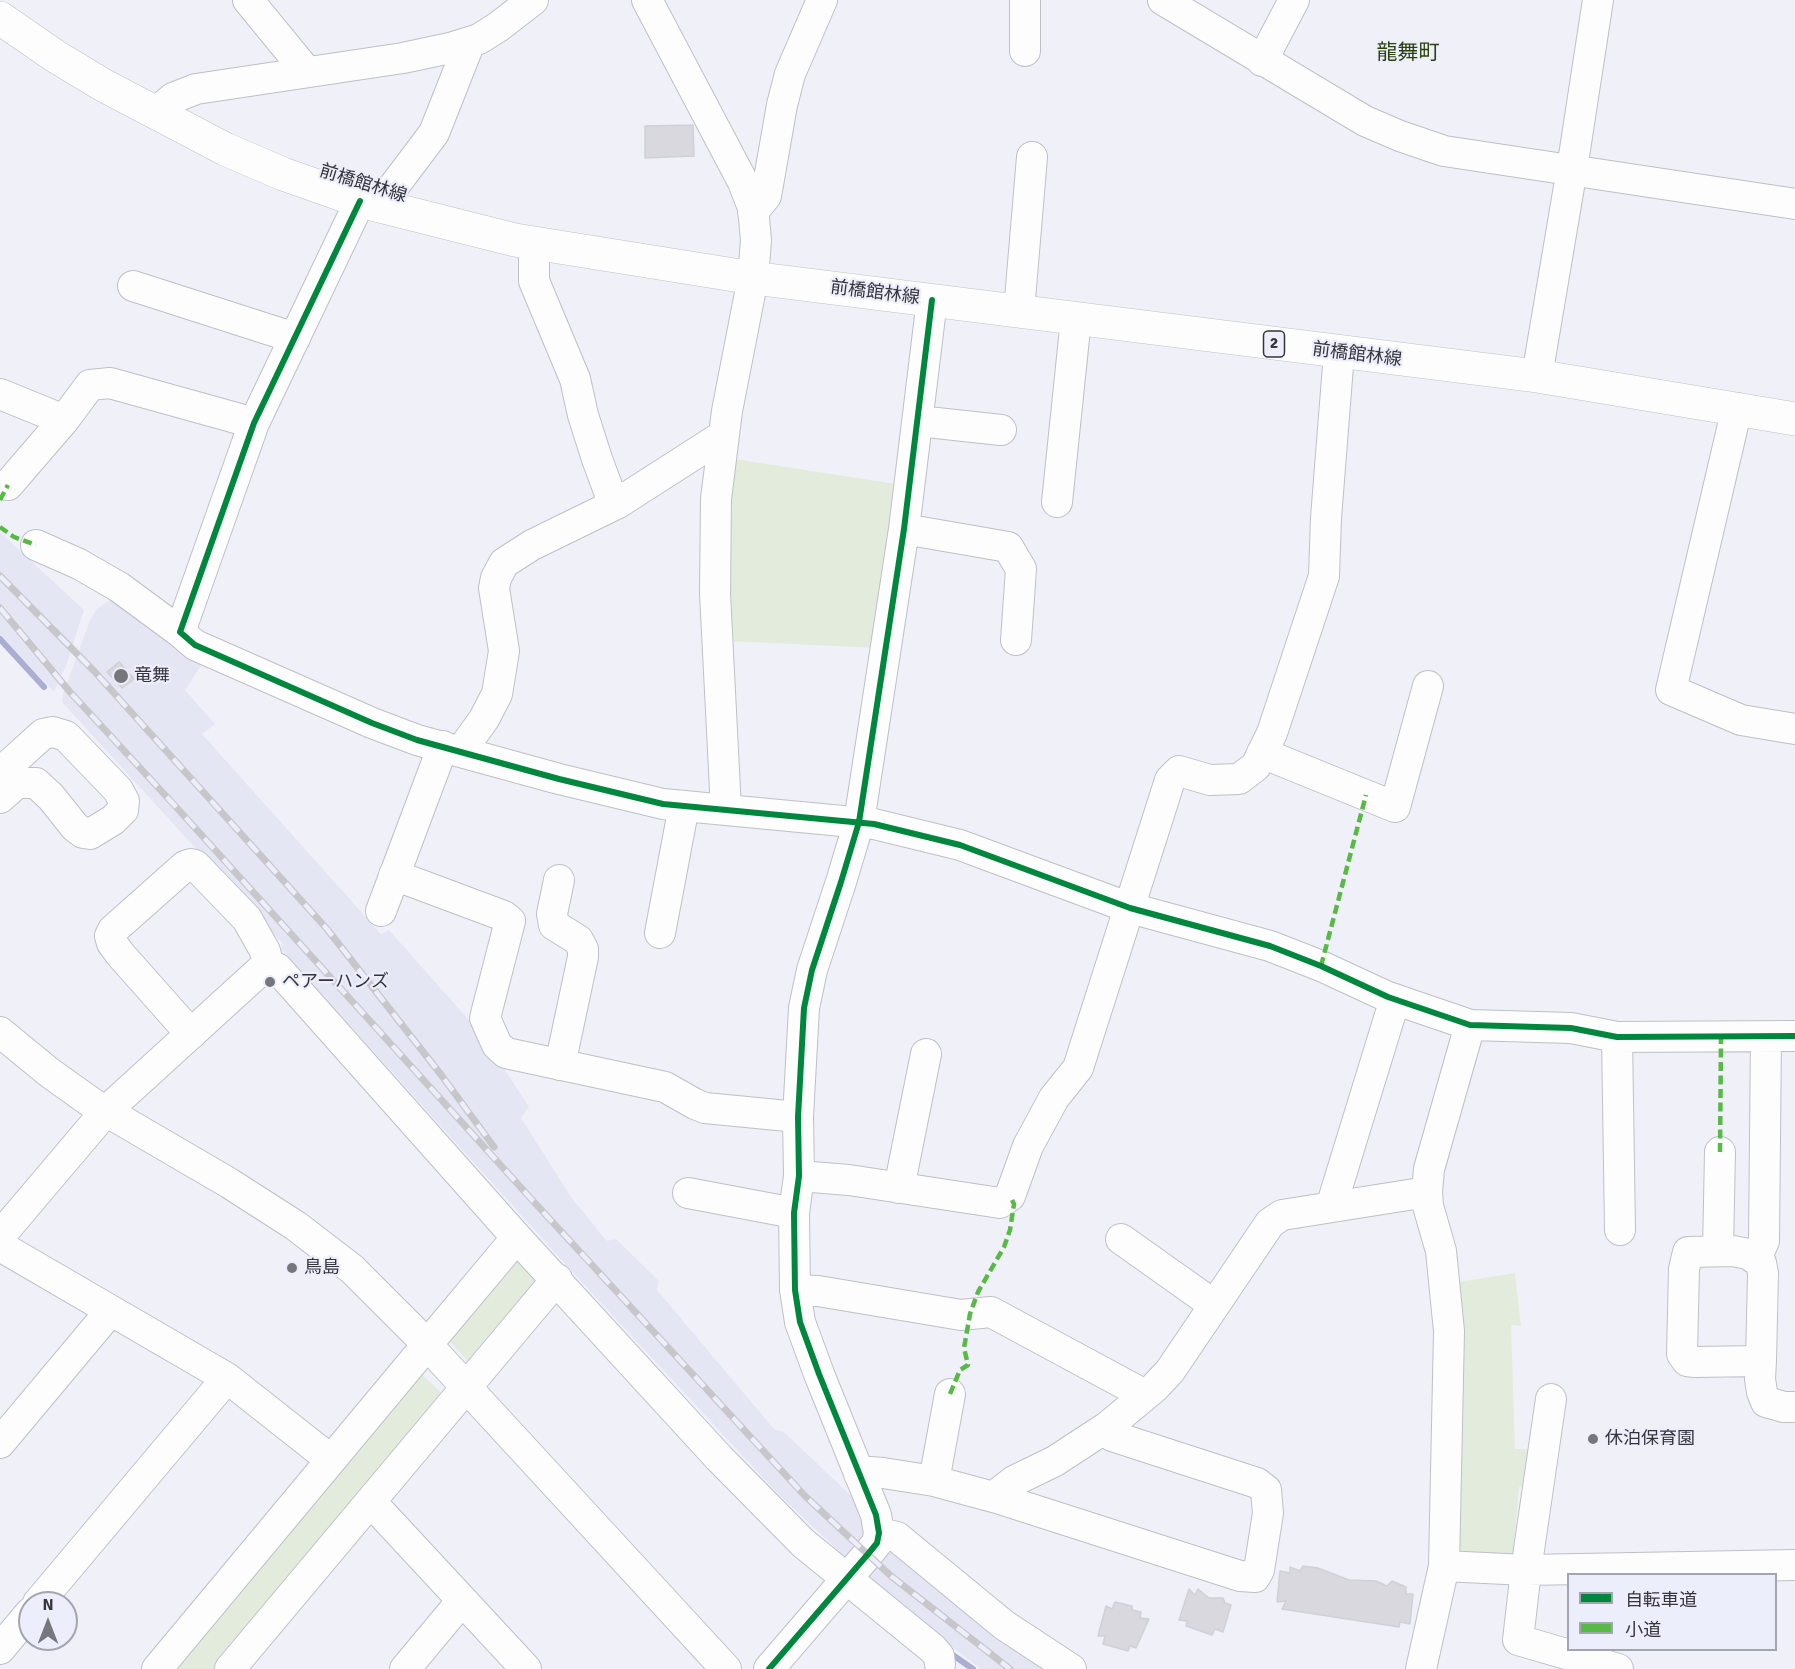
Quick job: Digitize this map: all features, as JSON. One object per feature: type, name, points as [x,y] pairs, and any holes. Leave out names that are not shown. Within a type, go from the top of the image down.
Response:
[{"type":"main road","name":"前橋館林線","points":[[0,18],[55,56],[155,113],[225,149],[284,174],[369,204],[438,222],[534,243],[753,278],[1537,376],[1795,419]]},
{"type":"street","points":[[248,0],[307,72]]},
{"type":"street","points":[[155,113],[173,98],[196,89],[403,58],[450,48],[470,42],[498,27],[533,0]]},
{"type":"street","points":[[647,0],[743,182],[753,212],[756,240],[753,278],[724,435],[716,499],[715,593],[726,810]]},
{"type":"street","points":[[753,212],[766,196],[782,105],[790,74],[822,0]]},
{"type":"street","points":[[1024,51],[1025,0]]},
{"type":"street","points":[[1163,0],[1341,108],[1400,136],[1444,151],[1795,204]]},
{"type":"street","points":[[1262,60],[1294,0]]},
{"type":"street","points":[[1537,376],[1598,0]]},
{"type":"street","points":[[180,632],[254,423],[295,338],[369,204],[434,133],[470,42]]},
{"type":"street","points":[[1019,311],[1032,157]]},
{"type":"street","points":[[534,243],[534,281],[575,379],[590,437],[614,505]]},
{"type":"street","points":[[133,285],[295,338]]},
{"type":"street","points":[[769,1669],[877,1543],[879,1533],[876,1515],[800,1322],[795,1290],[794,1213],[799,1176],[798,1117],[804,1008],[812,970],[859,822],[904,529],[932,300]]},
{"type":"street","points":[[1057,502],[1076,319]]},
{"type":"street","points":[[799,1176],[849,1180],[1000,1203],[1010,1196],[1028,1146],[1048,1108],[1078,1068],[1170,780],[1179,771],[1210,780],[1239,778],[1256,766],[1272,733],[1324,576],[1326,518],[1339,353]]},
{"type":"street","points":[[8,485],[64,420],[90,385],[110,383],[254,423]]},
{"type":"street","points":[[0,394],[64,420]]},
{"type":"street","points":[[1737,408],[1671,690],[1742,720],[1795,729]]},
{"type":"street","points":[[918,421],[1001,430]]},
{"type":"street","points":[[381,911],[394,875],[452,748],[484,719],[497,694],[504,651],[494,588],[496,578],[504,563],[532,545],[614,505],[724,435]]},
{"type":"street","points":[[904,529],[1008,547],[1021,569],[1016,640]]},
{"type":"street","points":[[36,545],[79,564],[119,587],[195,645],[372,723],[417,740],[559,780],[663,804],[859,822],[960,845],[1130,908],[1270,946],[1395,999],[1470,1024],[1571,1028],[1617,1036],[1781,1036],[1764,1240],[1756,1259]]},
{"type":"street","points":[[1262,753],[1395,807],[1428,686]]},
{"type":"street","points":[[0,774],[44,734],[53,732],[66,736],[118,790],[124,801],[123,810],[113,820],[90,834],[83,833],[75,827],[51,797],[36,783],[17,783],[0,798]]},
{"type":"street","points":[[660,933],[684,806]]},
{"type":"street","points":[[191,1034],[120,954],[110,936],[112,930],[185,866],[195,864],[247,920],[265,951],[269,966]]},
{"type":"street","points":[[394,875],[504,916],[510,921],[485,1018],[497,1045],[506,1053],[665,1087],[705,1108],[798,1117]]},
{"type":"street","points":[[559,880],[552,914],[554,925],[578,940],[583,949],[560,1065]]},
{"type":"street","points":[[0,1236],[105,1112],[263,968],[269,966],[277,968],[676,1413],[802,1544],[933,1649],[939,1656],[940,1667]]},
{"type":"street","points":[[1331,1207],[1395,999]]},
{"type":"street","points":[[1421,1669],[1444,1566],[1449,1331],[1441,1251],[1428,1206],[1427,1192],[1429,1169],[1470,1024]]},
{"type":"street","points":[[0,1032],[50,1073],[105,1112],[229,1183],[296,1226],[352,1269],[427,1345],[726,1669]]},
{"type":"street","points":[[1617,1036],[1620,1230]]},
{"type":"street","points":[[899,1188],[926,1054]]},
{"type":"street","points":[[1718,1251],[1720,1152]]},
{"type":"street","points":[[996,1498],[1014,1481],[1055,1461],[1107,1427],[1170,1371],[1270,1223],[1282,1215],[1427,1192]]},
{"type":"street","points":[[688,1193],[794,1213]]},
{"type":"street","points":[[157,1669],[508,1248],[518,1239]]},
{"type":"street","points":[[1121,1239],[1214,1305]]},
{"type":"street","points":[[0,1246],[227,1378],[331,1460]]},
{"type":"street","points":[[1761,1361],[1695,1362],[1687,1361],[1682,1354],[1684,1269],[1688,1252],[1718,1251],[1748,1254],[1761,1263],[1763,1273],[1761,1361],[1760,1379],[1766,1402],[1784,1407],[1795,1407]]},
{"type":"street","points":[[230,1669],[557,1279]]},
{"type":"street","points":[[795,1290],[818,1291],[961,1315],[991,1312],[1145,1395]]},
{"type":"street","points":[[0,1443],[102,1321],[108,1310]]},
{"type":"street","points":[[48,1591],[227,1378]]},
{"type":"street","points":[[934,1481],[950,1394]]},
{"type":"street","points":[[1551,1399],[1518,1640],[1618,1669]]},
{"type":"street","points":[[859,1474],[877,1472],[934,1481],[996,1498],[1240,1576],[1255,1577],[1269,1513],[1266,1490],[1257,1483],[1112,1436],[1107,1427]]},
{"type":"street","points":[[371,1502],[526,1669]]},
{"type":"street","points":[[879,1533],[897,1537],[1004,1624],[1071,1669]]},
{"type":"street","points":[[1444,1566],[1526,1570],[1795,1565]]},
{"type":"street","points":[[405,1669],[463,1602]]},
{"type":"street","points":[[1,1646],[18,1627]]},
{"type":"shaded area","points":[[0,532],[84,610],[66,666],[54,692],[0,635]]},
{"type":"shaded area","points":[[118,598],[206,658],[185,690],[215,724],[202,734],[381,934],[389,930],[483,1036],[529,1107],[521,1118],[571,1197],[607,1241],[616,1239],[659,1281],[657,1290],[774,1429],[784,1432],[864,1508],[871,1528],[850,1559],[837,1561],[842,1554],[779,1495],[577,1277],[281,949],[282,943],[62,702],[90,620],[97,609],[108,601]]},
{"type":"shaded area","points":[[889,1553],[905,1554],[1054,1669],[981,1669],[913,1617],[889,1593],[879,1598],[860,1584]]},
{"type":"green space","points":[[728,458],[903,485],[876,648],[728,641]]},
{"type":"green space","points":[[513,1256],[541,1276],[473,1367],[444,1335]]},
{"type":"green space","points":[[1515,1273],[1521,1326],[1511,1325],[1515,1449],[1529,1449],[1527,1488],[1519,1487],[1513,1557],[1454,1559],[1452,1283]]},
{"type":"green space","points":[[415,1368],[448,1399],[222,1669],[167,1669]]},
{"type":"building","points":[[693,125],[694,156],[645,158],[645,126]]},
{"type":"building","points":[[119,662],[134,679],[122,688],[107,672]]},
{"type":"building","points":[[1303,1566],[1318,1568],[1349,1580],[1376,1581],[1387,1586],[1392,1581],[1406,1587],[1406,1594],[1413,1594],[1410,1624],[1400,1622],[1399,1627],[1282,1609],[1286,1601],[1277,1602],[1280,1571],[1290,1573],[1290,1567],[1300,1571]]},
{"type":"building","points":[[1189,1589],[1195,1595],[1198,1589],[1209,1598],[1223,1598],[1225,1603],[1231,1605],[1223,1632],[1215,1629],[1212,1635],[1186,1626],[1187,1621],[1179,1620]]},
{"type":"building","points":[[1115,1602],[1132,1606],[1132,1610],[1141,1612],[1140,1618],[1149,1619],[1136,1648],[1130,1646],[1128,1651],[1103,1644],[1105,1636],[1098,1636],[1106,1606],[1112,1609]]},
{"type":"waterway","points":[[0,639],[44,687]]},
{"type":"waterway","points":[[947,1651],[973,1669]]},
{"type":"railway","points":[[0,576],[94,671],[327,929],[442,1076],[494,1147]]},
{"type":"railway","points":[[0,608],[70,692],[805,1496],[891,1576],[1010,1669]]},
{"type":"marked path","points":[[0,500],[8,485]]},
{"type":"marked path","points":[[0,527],[14,537],[36,545]]},
{"type":"marked path","points":[[1321,966],[1366,795]]},
{"type":"marked path","points":[[1720,1152],[1721,1037]]},
{"type":"marked path","points":[[950,1394],[960,1370],[968,1365],[964,1348],[970,1314],[978,1292],[1004,1247],[1010,1230],[1014,1204],[1010,1196]]},
{"type":"cycle path","points":[[360,201],[254,423],[180,632],[195,645],[372,723],[417,740],[559,779],[663,804],[874,824],[960,845],[1130,908],[1270,946],[1321,966],[1388,997],[1470,1025],[1571,1028],[1617,1037],[1795,1036]]},
{"type":"cycle path","points":[[769,1669],[877,1543],[879,1533],[876,1515],[800,1322],[795,1290],[794,1213],[799,1176],[798,1117],[804,1008],[812,970],[859,822],[904,529],[932,300]]},
{"type":"place","name":"竜舞","points":[[121,676]]},
{"type":"place","name":"ペアーハンズ","points":[[270,982]]},
{"type":"place","name":"鳥島","points":[[292,1268]]},
{"type":"place","name":"休泊保育園","points":[[1593,1439]]},
{"type":"district","name":"龍舞町","points":[[1408,53]]}]
